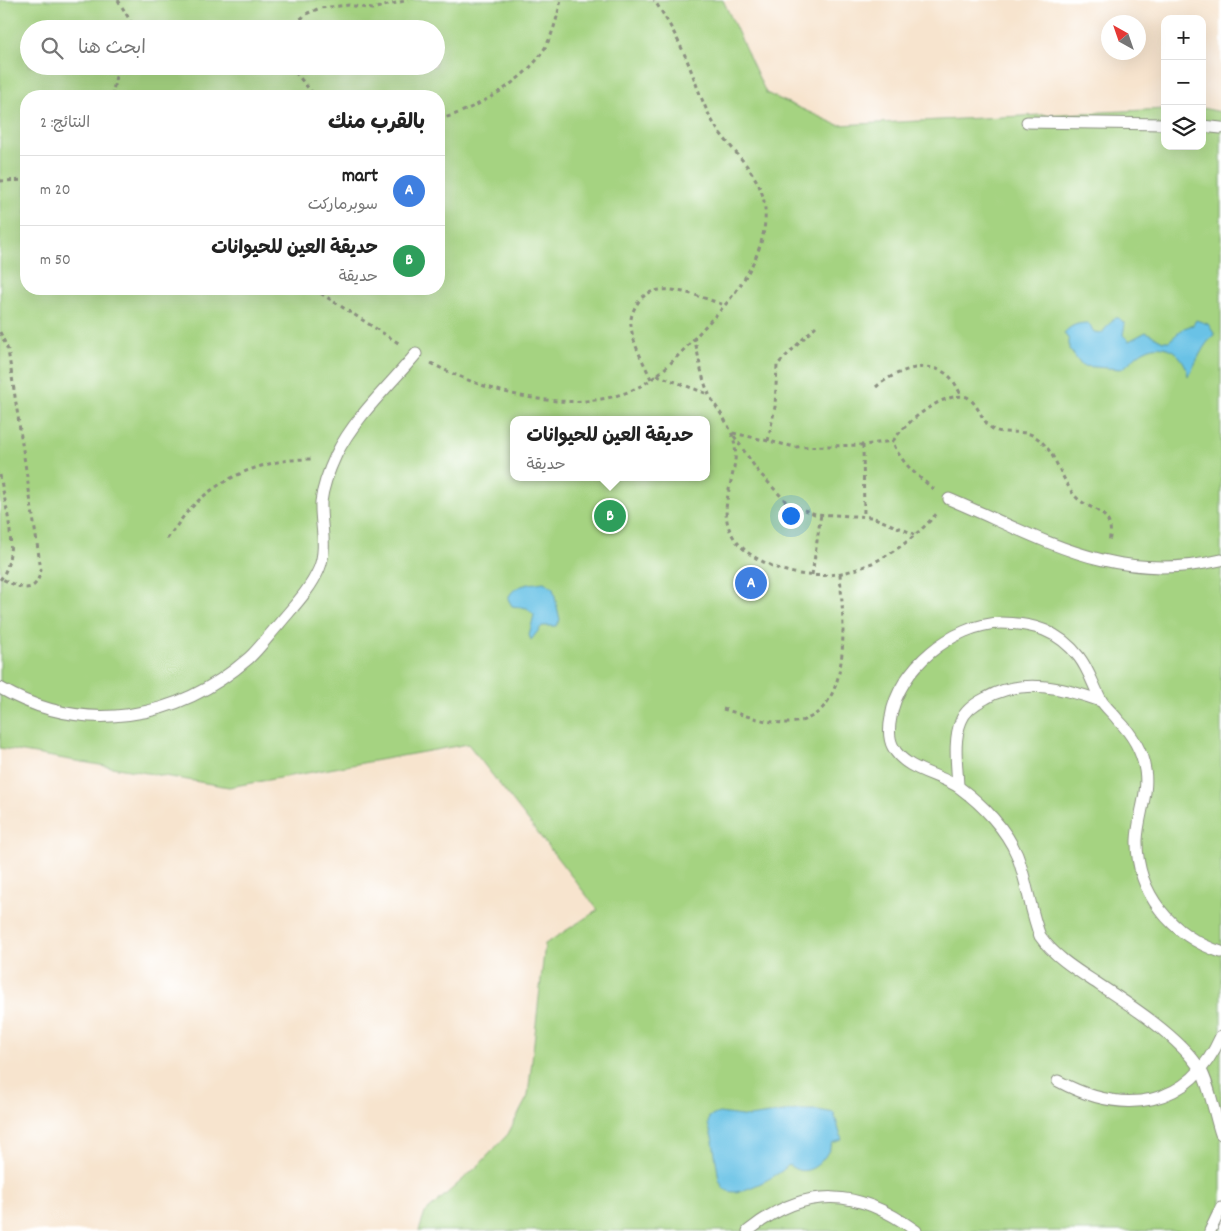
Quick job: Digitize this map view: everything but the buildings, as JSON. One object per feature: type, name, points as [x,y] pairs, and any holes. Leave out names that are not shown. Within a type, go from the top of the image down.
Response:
[{"type":"lane","points":[[1027,122],[1161,124]]},
{"type":"lane","points":[[1206,126],[1221,128]]},
{"type":"lane","points":[[0,688],[23,701],[48,710],[102,717],[155,710],[188,698],[226,676],[250,657],[304,594],[320,568],[324,552],[321,503],[324,486],[334,459],[366,413],[416,354]]},
{"type":"lane","points":[[949,499],[1057,545],[1103,561],[1139,568],[1164,568],[1221,560]]},
{"type":"lane","points":[[1221,952],[1198,943],[1181,933],[1156,906],[1139,859],[1137,840],[1146,771],[1141,754],[1134,739],[1102,701],[1092,676],[1079,657],[1059,636],[1043,628],[1019,623],[996,624],[970,630],[931,653],[904,682],[893,706],[889,731],[893,747],[901,758],[958,786],[989,814],[1004,832],[1016,853],[1040,936],[1048,947],[1181,1045],[1201,1070],[1221,1134]]},
{"type":"lane","points":[[958,786],[957,736],[961,720],[969,709],[981,700],[1008,688],[1026,686],[1073,691],[1102,701]]},
{"type":"lane","points":[[1058,1081],[1091,1096],[1132,1102],[1154,1099],[1178,1089],[1201,1070],[1221,1036]]},
{"type":"lane","points":[[748,1231],[768,1214],[786,1205],[822,1198],[843,1198],[883,1209],[916,1231]]},
{"type":"lane","points":[[1210,1231],[1221,1208]]},
{"type":"path","points":[[118,0],[130,20]]},
{"type":"path","points":[[299,20],[308,13],[320,8],[349,5],[372,9],[408,0]]},
{"type":"path","points":[[445,117],[483,102],[518,78],[543,52],[554,28],[561,0]]},
{"type":"path","points":[[323,295],[416,354],[471,382],[533,398],[568,401],[604,399],[621,395],[657,375],[726,305],[747,272],[763,237],[766,221],[762,192],[748,166],[723,138],[707,111],[677,39],[654,0]]},
{"type":"path","points":[[113,90],[116,75]]},
{"type":"path","points":[[298,75],[310,90]]},
{"type":"path","points":[[0,180],[20,180]]},
{"type":"path","points":[[651,379],[631,325],[632,313],[638,301],[647,293],[659,289],[671,290],[726,305]]},
{"type":"path","points":[[768,441],[775,407],[777,365],[816,326]]},
{"type":"path","points":[[0,332],[8,350],[41,570],[38,581],[31,588],[23,589],[0,579],[9,564],[10,544],[0,475]]},
{"type":"path","points":[[694,337],[709,394],[757,470],[788,504],[801,510],[821,514],[864,516],[881,520],[915,534]]},
{"type":"path","points":[[876,387],[897,372],[929,369],[944,372],[950,377],[961,395],[971,400],[990,427],[998,431],[1026,432],[1035,437],[1045,446],[1076,498],[1102,514],[1107,520],[1110,536],[1103,561]]},
{"type":"path","points":[[657,375],[709,394]]},
{"type":"path","points":[[732,433],[795,448],[863,445],[893,441],[905,426],[925,410],[949,397],[961,395]]},
{"type":"path","points":[[732,433],[735,458],[726,496],[728,518],[734,538],[743,548],[767,564],[800,575],[812,576],[840,574],[863,569],[884,558],[915,534],[949,499],[918,475],[895,448],[893,441]]},
{"type":"path","points":[[863,445],[864,516]]},
{"type":"path","points":[[168,539],[191,508],[222,483],[257,466],[295,458],[334,459]]},
{"type":"path","points":[[812,576],[821,514]]},
{"type":"path","points":[[723,708],[763,720],[788,723],[812,716],[826,704],[837,686],[840,670],[842,610],[840,574]]},
{"type":"green space","points":[[0,0],[723,0],[766,93],[838,125],[1161,109],[1161,150],[1206,150],[1206,109],[1221,112],[1221,1231],[419,1231],[425,1213],[479,1165],[508,1134],[528,1096],[545,944],[598,910],[468,744],[229,787],[0,748]]},
{"type":"water","points":[[1114,318],[1119,318],[1125,324],[1123,335],[1129,341],[1146,332],[1163,341],[1169,341],[1184,328],[1193,325],[1196,320],[1208,324],[1215,335],[1203,348],[1188,376],[1179,356],[1174,351],[1160,347],[1153,347],[1142,352],[1121,369],[1082,366],[1069,349],[1069,340],[1064,333],[1075,325],[1088,323],[1094,332],[1102,333]]},
{"type":"water","points":[[544,582],[553,588],[560,620],[556,626],[542,626],[531,640],[529,635],[534,615],[527,608],[512,606],[508,599],[510,594],[518,588],[528,584]]},
{"type":"water","points":[[798,1110],[818,1110],[834,1113],[842,1140],[832,1143],[827,1154],[814,1167],[804,1171],[788,1165],[771,1177],[747,1189],[734,1192],[723,1188],[719,1180],[713,1141],[708,1124],[709,1117],[719,1113],[749,1117]]},
{"type":"place","name":"حديقة العين للحيوانات","points":[[610,516]]},
{"type":"place","name":"mart","points":[[751,583]]}]
